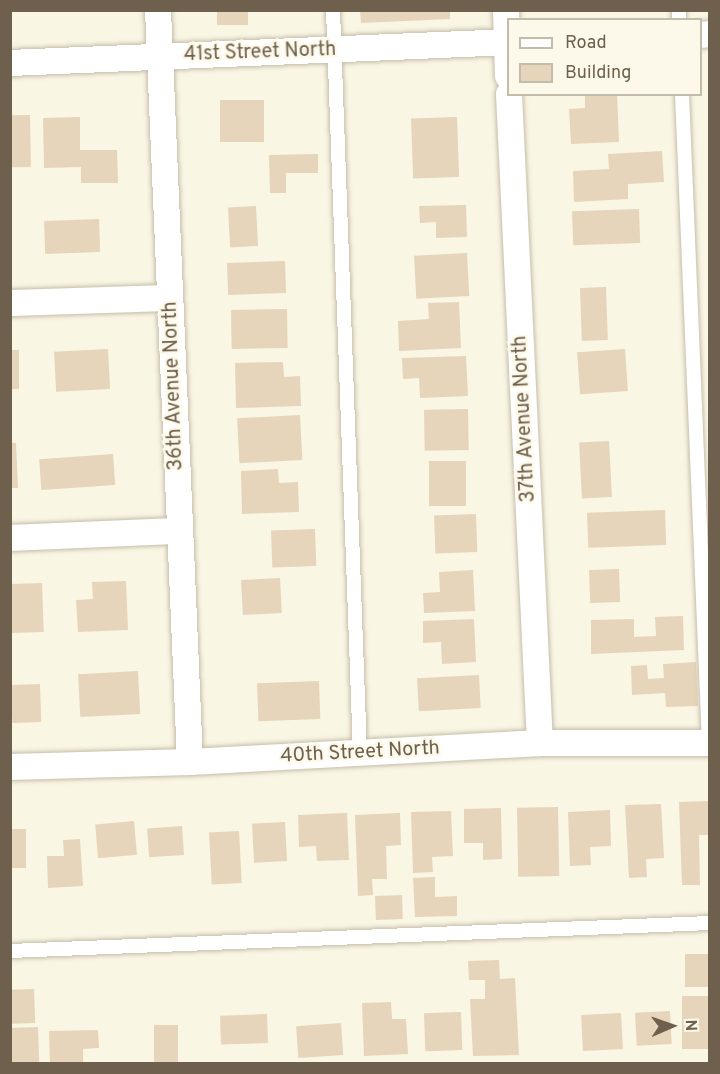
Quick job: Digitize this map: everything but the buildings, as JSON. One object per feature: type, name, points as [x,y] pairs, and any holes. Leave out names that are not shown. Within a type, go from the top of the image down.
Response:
[{"type":"street","name":"36th Avenue North","points":[[158,10],[190,762]]},
{"type":"street","points":[[506,10],[507,26]]},
{"type":"street","name":"41st Street North","points":[[10,63],[507,42]]},
{"type":"street","name":"37th Avenue North","points":[[509,96],[540,743]]},
{"type":"street","points":[[10,303],[170,298]]},
{"type":"street","points":[[10,538],[180,531]]},
{"type":"street","name":"40th Street North","points":[[10,767],[190,762],[540,743],[709,743]]},
{"type":"lane","points":[[333,10],[360,753]]},
{"type":"lane","points":[[682,96],[709,743]]},
{"type":"lane","points":[[10,951],[710,922]]}]
